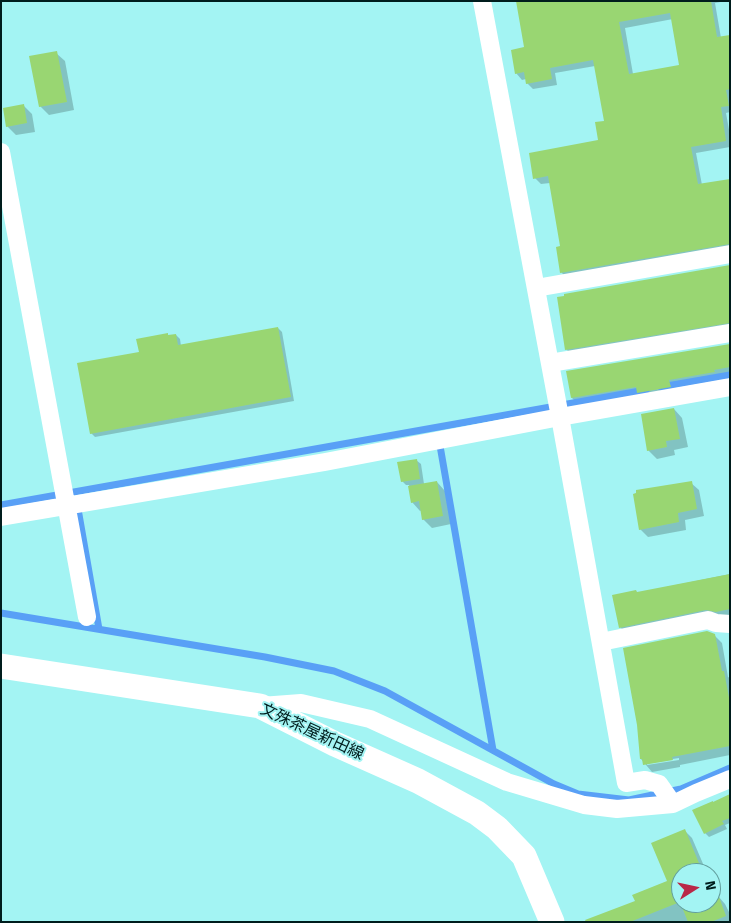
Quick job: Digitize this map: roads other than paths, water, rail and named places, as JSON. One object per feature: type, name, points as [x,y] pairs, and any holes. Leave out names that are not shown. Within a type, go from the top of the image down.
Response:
[{"type":"main road","name":"文殊茶屋新田線","points":[[1,666],[260,706],[335,744],[418,781],[478,813],[497,828],[524,856],[552,922]]},
{"type":"street","points":[[482,1],[626,782],[645,780],[659,784],[673,804]]},
{"type":"street","points":[[1,152],[87,617]]},
{"type":"street","points":[[536,288],[730,254]]},
{"type":"street","points":[[550,364],[730,333]]},
{"type":"street","points":[[1,517],[316,464],[560,417],[730,387]]},
{"type":"street","points":[[601,642],[708,620],[716,623],[730,624]]},
{"type":"street","points":[[260,706],[301,703],[370,719],[507,782],[584,805],[617,809],[673,804],[730,780]]},
{"type":"waterway","points":[[661,387],[730,375]]},
{"type":"waterway","points":[[1,505],[646,390]]},
{"type":"waterway","points":[[439,440],[493,750]]},
{"type":"waterway","points":[[77,503],[99,629]]},
{"type":"waterway","points":[[1,613],[265,657],[334,671],[385,691],[554,784],[578,794],[629,800],[681,789],[730,768]]}]
